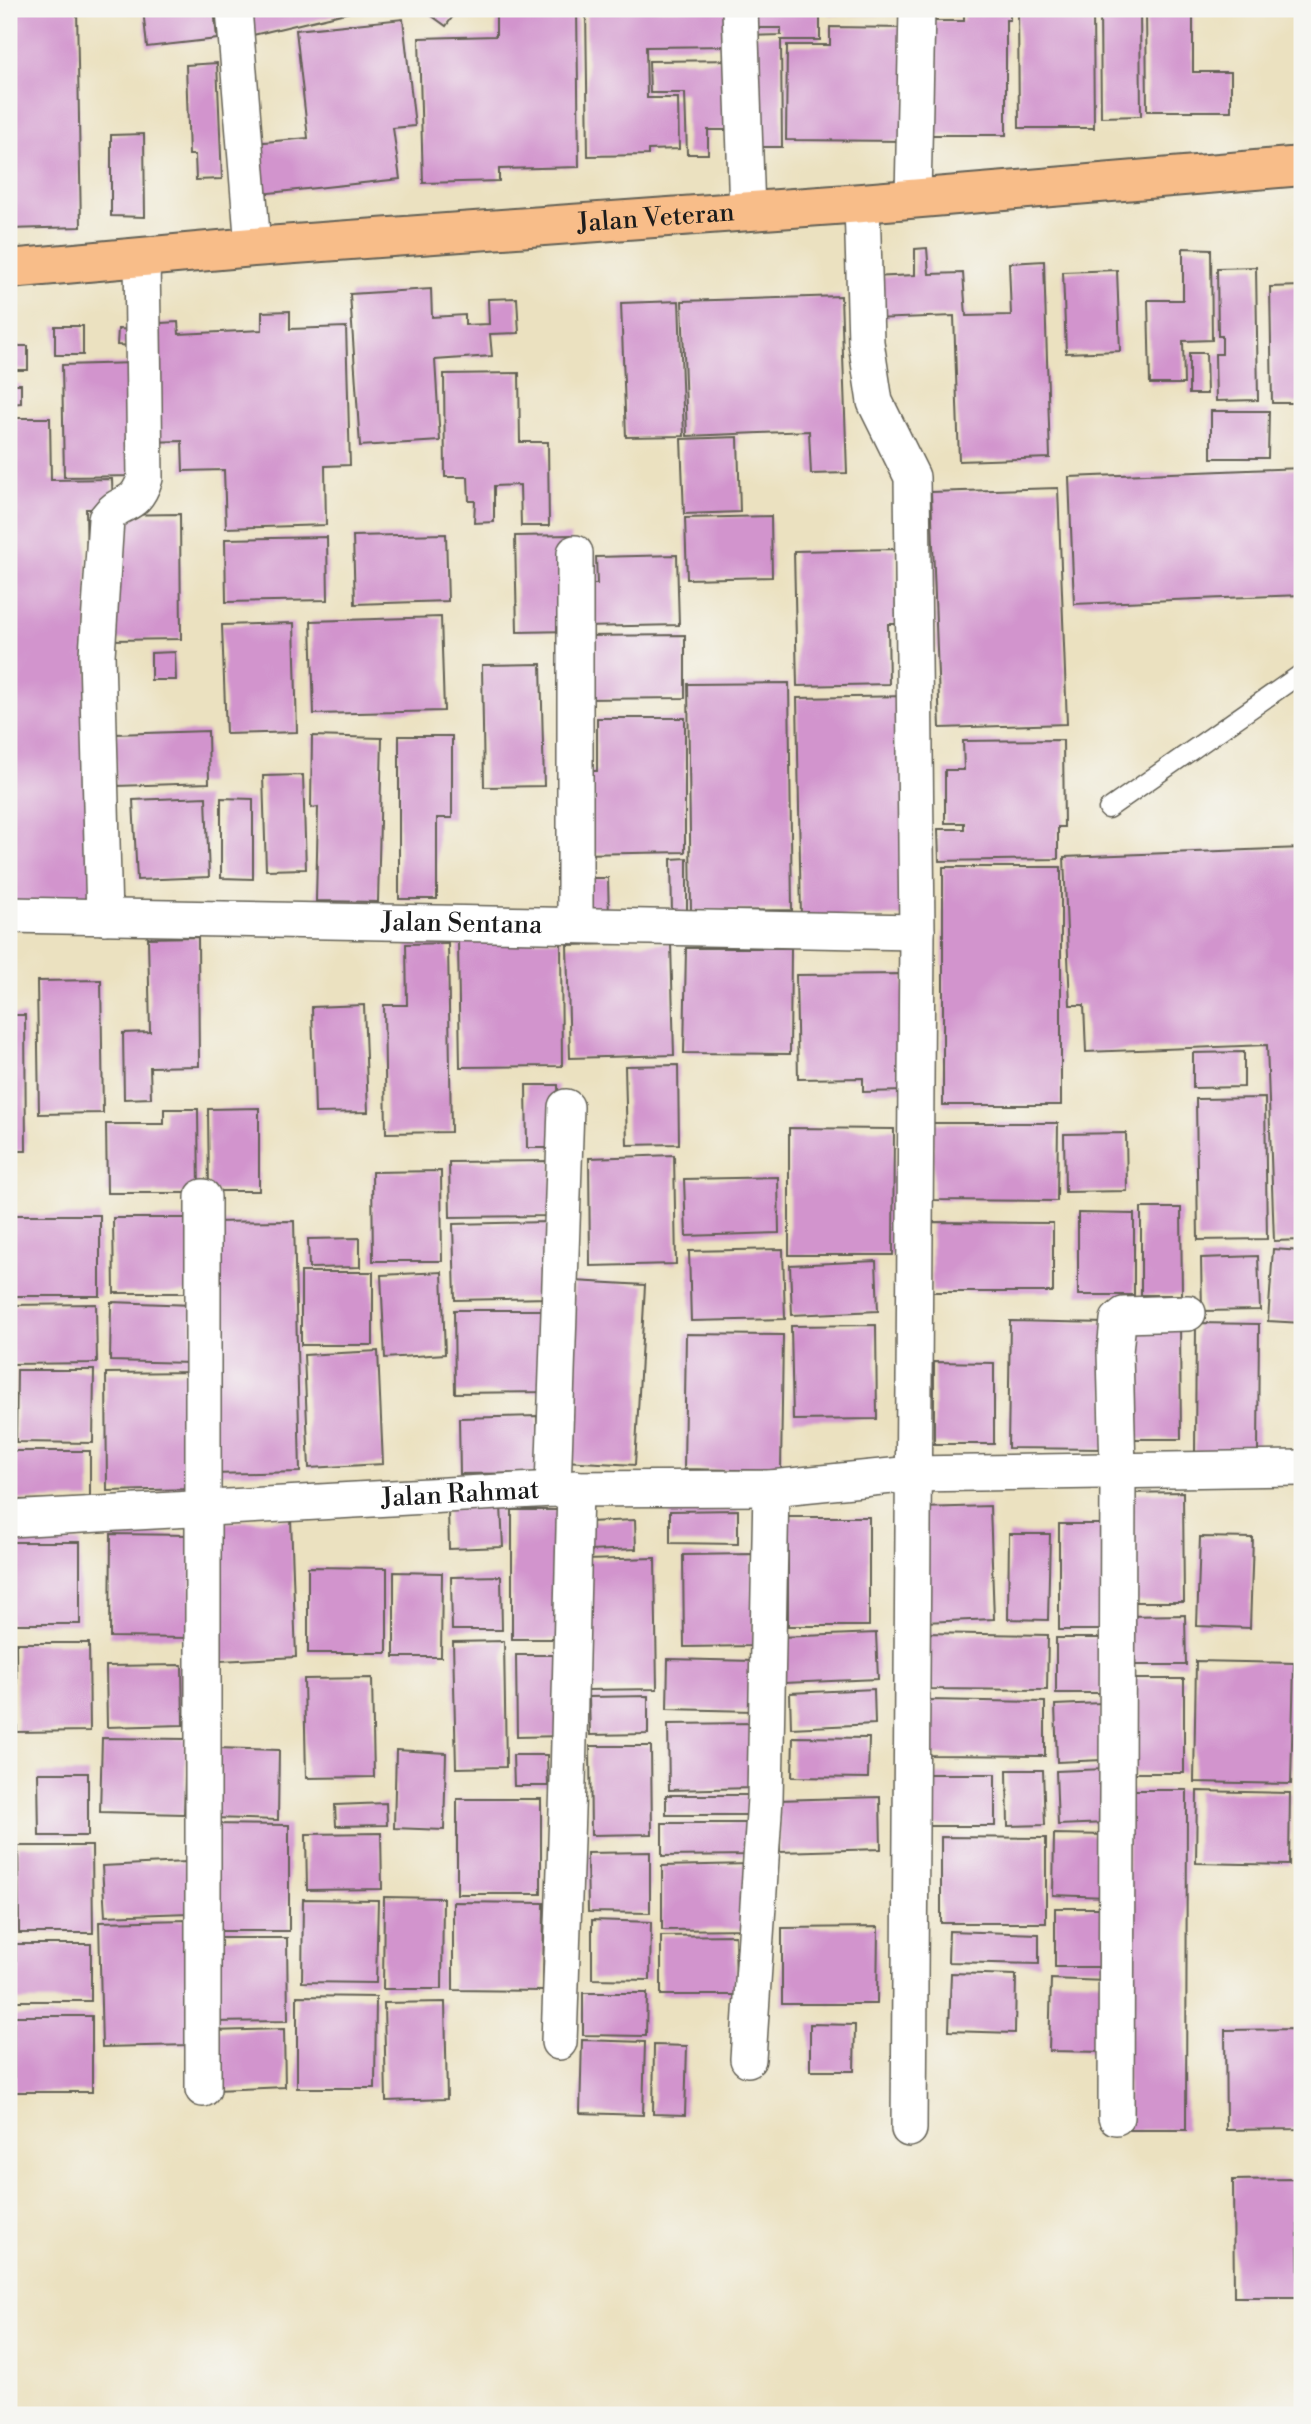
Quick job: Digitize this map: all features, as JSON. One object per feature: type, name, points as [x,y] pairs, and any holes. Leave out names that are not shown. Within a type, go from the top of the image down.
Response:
[{"type":"main road","name":"Jalan Veteran","points":[[9,269],[253,247],[747,212],[1302,166]]},
{"type":"street","points":[[234,9],[253,247]]},
{"type":"street","points":[[740,9],[747,212]]},
{"type":"street","points":[[913,197],[916,9]]},
{"type":"street","points":[[862,203],[866,342],[875,402],[912,477],[917,932],[909,2129]]},
{"type":"street","points":[[104,917],[97,642],[106,519],[111,512],[135,499],[145,478],[142,258]]},
{"type":"street","points":[[575,553],[575,925]]},
{"type":"street","name":"Jalan Sentana","points":[[9,915],[917,932]]},
{"type":"street","points":[[559,2042],[568,1796],[564,1489],[566,1108]]},
{"type":"street","points":[[202,2089],[203,1197]]},
{"type":"street","points":[[1116,2118],[1118,1471],[1115,1352],[1118,1320],[1124,1315],[1188,1313]]},
{"type":"street","name":"Jalan Rahmat","points":[[9,1519],[564,1489],[771,1488],[912,1474],[1302,1468]]},
{"type":"street","points":[[748,2059],[765,1798],[771,1488]]},
{"type":"lane","points":[[1108,809],[1302,673]]},
{"type":"building","points":[[9,9],[77,9],[81,227],[9,229]]},
{"type":"building","points":[[143,9],[214,9],[217,39],[147,47]]},
{"type":"building","points":[[246,9],[353,9],[354,11],[253,35]]},
{"type":"building","points":[[436,9],[458,9],[446,26],[432,16]]},
{"type":"building","points":[[496,9],[577,9],[579,167],[499,169],[499,181],[423,183],[419,38],[496,36]]},
{"type":"building","points":[[586,9],[734,9],[734,46],[646,47],[647,98],[678,98],[679,149],[648,150],[648,155],[588,156]]},
{"type":"building","points":[[742,9],[820,9],[820,40],[781,40],[782,147],[747,147],[747,36],[781,35],[781,28],[742,28]]},
{"type":"building","points":[[830,9],[909,9],[909,15],[830,15]]},
{"type":"building","points":[[964,9],[1010,9],[1010,20],[1006,20],[1006,135],[923,135],[923,21],[964,21]]},
{"type":"building","points":[[1018,9],[1093,9],[1094,128],[1019,128]]},
{"type":"building","points":[[1100,9],[1140,9],[1141,116],[1101,117]]},
{"type":"building","points":[[1146,9],[1193,9],[1193,72],[1231,72],[1231,111],[1147,111]]},
{"type":"building","points":[[403,19],[415,126],[393,128],[400,179],[260,194],[254,143],[308,138],[296,30]]},
{"type":"building","points":[[830,27],[907,28],[907,141],[786,140],[787,45],[830,45]]},
{"type":"building","points":[[739,60],[740,130],[708,130],[708,154],[687,154],[685,93],[650,93],[649,61]]},
{"type":"building","points":[[217,63],[222,179],[196,180],[195,155],[189,155],[186,65]]},
{"type":"building","points":[[144,134],[145,217],[111,216],[111,135]]},
{"type":"building","points":[[927,248],[929,274],[963,273],[966,316],[1011,315],[1009,263],[1044,261],[1050,458],[959,461],[954,316],[873,319],[871,277],[915,275],[915,249]]},
{"type":"building","points":[[1183,248],[1211,249],[1212,340],[1183,341],[1184,384],[1150,384],[1148,300],[1183,300]]},
{"type":"building","points":[[1256,267],[1258,400],[1216,401],[1215,354],[1222,354],[1222,336],[1218,336],[1217,268]]},
{"type":"building","points":[[1117,270],[1120,351],[1066,353],[1063,272]]},
{"type":"building","points":[[1302,286],[1302,403],[1272,403],[1270,287]]},
{"type":"building","points":[[431,289],[432,317],[465,315],[465,325],[489,324],[488,299],[517,298],[519,333],[490,334],[492,356],[435,360],[440,441],[360,446],[350,294]]},
{"type":"building","points":[[841,296],[847,473],[811,474],[809,431],[687,436],[682,301]]},
{"type":"building","points":[[679,301],[684,436],[626,437],[621,303]]},
{"type":"building","points":[[290,311],[290,329],[346,327],[350,465],[325,466],[326,525],[226,528],[224,470],[183,471],[182,441],[148,442],[144,324],[178,322],[179,334],[262,330],[262,312]]},
{"type":"building","points":[[55,326],[83,326],[83,355],[55,355]]},
{"type":"building","points":[[118,329],[134,330],[134,346],[117,345]]},
{"type":"building","points":[[9,346],[28,346],[28,370],[9,370]]},
{"type":"building","points":[[1189,353],[1206,353],[1207,394],[1189,394]]},
{"type":"building","points":[[135,363],[137,476],[64,477],[62,365]]},
{"type":"building","points":[[519,373],[520,442],[548,442],[549,526],[521,526],[520,485],[494,486],[494,522],[474,523],[475,501],[469,501],[468,477],[445,477],[444,374]]},
{"type":"building","points":[[9,384],[21,384],[21,403],[9,404]]},
{"type":"building","points":[[1211,411],[1269,411],[1268,458],[1211,458]]},
{"type":"building","points":[[9,418],[50,418],[51,480],[112,479],[113,509],[86,509],[92,908],[9,909]]},
{"type":"building","points":[[738,437],[740,512],[684,514],[681,439]]},
{"type":"building","points":[[1302,468],[1302,595],[1074,604],[1069,477]]},
{"type":"building","points":[[1058,488],[1067,724],[940,728],[931,492]]},
{"type":"building","points":[[180,514],[181,639],[111,640],[111,515]]},
{"type":"building","points":[[771,516],[772,577],[687,579],[685,518]]},
{"type":"building","points":[[446,534],[448,601],[355,604],[353,536]]},
{"type":"building","points":[[571,535],[573,631],[517,632],[515,536]]},
{"type":"building","points":[[327,537],[328,600],[226,602],[225,539]]},
{"type":"building","points":[[895,549],[896,624],[888,624],[889,684],[797,686],[794,551]]},
{"type":"building","points":[[677,555],[679,625],[583,627],[582,584],[597,584],[596,557]]},
{"type":"building","points":[[441,617],[444,711],[314,714],[311,621]]},
{"type":"building","points":[[294,623],[297,732],[226,734],[222,625]]},
{"type":"building","points":[[685,635],[685,698],[584,699],[584,636]]},
{"type":"building","points":[[175,652],[176,680],[151,680],[151,653]]},
{"type":"building","points":[[541,664],[544,786],[484,787],[482,665]]},
{"type":"building","points":[[789,683],[792,910],[691,911],[688,684]]},
{"type":"building","points":[[909,696],[907,916],[801,918],[797,698]]},
{"type":"building","points":[[597,718],[685,718],[685,852],[580,854],[579,771],[597,771]]},
{"type":"building","points":[[208,731],[209,783],[116,786],[115,734]]},
{"type":"building","points":[[312,736],[382,738],[378,902],[316,901],[318,807],[311,808]]},
{"type":"building","points":[[399,736],[452,736],[452,818],[437,818],[437,899],[399,899]]},
{"type":"building","points":[[1063,740],[1064,827],[1058,827],[1058,859],[939,861],[938,829],[964,829],[964,823],[945,823],[945,770],[964,770],[963,741]]},
{"type":"building","points":[[303,775],[306,869],[266,870],[263,776]]},
{"type":"building","points":[[206,797],[209,877],[137,880],[133,800]]},
{"type":"building","points":[[221,798],[253,799],[253,879],[221,878]]},
{"type":"building","points":[[1302,848],[1302,1240],[1274,1241],[1267,1045],[1086,1052],[1084,1005],[1070,1005],[1064,857]]},
{"type":"building","points":[[687,858],[687,913],[672,914],[671,859]]},
{"type":"building","points":[[943,867],[1061,867],[1061,1105],[943,1105]]},
{"type":"building","points":[[581,878],[608,878],[609,918],[582,919]]},
{"type":"building","points":[[198,937],[199,1066],[150,1067],[151,1098],[124,1099],[123,1033],[150,1032],[148,938]]},
{"type":"building","points":[[561,940],[562,1066],[460,1067],[458,941]]},
{"type":"building","points":[[448,943],[451,1132],[386,1133],[384,1005],[407,1005],[406,944]]},
{"type":"building","points":[[671,943],[674,1055],[570,1058],[567,945]]},
{"type":"building","points":[[686,948],[791,948],[790,1054],[684,1053]]},
{"type":"building","points":[[904,974],[906,1091],[863,1092],[863,1078],[798,1079],[796,975]]},
{"type":"building","points":[[101,980],[103,1113],[39,1114],[37,981]]},
{"type":"building","points":[[364,1005],[368,1112],[315,1113],[312,1007]]},
{"type":"building","points":[[9,1015],[25,1015],[26,1151],[9,1151]]},
{"type":"building","points":[[1244,1052],[1244,1087],[1193,1088],[1193,1053]]},
{"type":"building","points":[[678,1065],[679,1144],[627,1145],[625,1066]]},
{"type":"building","points":[[526,1085],[558,1085],[559,1148],[527,1148]]},
{"type":"building","points":[[1265,1098],[1267,1239],[1198,1240],[1196,1099]]},
{"type":"building","points":[[259,1108],[259,1191],[209,1191],[208,1109]]},
{"type":"building","points":[[164,1109],[198,1109],[199,1193],[107,1193],[106,1124],[164,1124]]},
{"type":"building","points":[[933,1123],[1058,1123],[1057,1201],[933,1200]]},
{"type":"building","points":[[789,1128],[894,1129],[893,1255],[789,1255]]},
{"type":"building","points":[[1126,1133],[1127,1191],[1065,1192],[1064,1134]]},
{"type":"building","points":[[674,1155],[676,1264],[590,1266],[589,1158]]},
{"type":"building","points":[[552,1161],[552,1216],[450,1217],[449,1162]]},
{"type":"building","points":[[441,1171],[442,1261],[373,1261],[372,1172]]},
{"type":"building","points":[[778,1177],[779,1233],[686,1236],[684,1179]]},
{"type":"building","points":[[1141,1208],[1181,1208],[1182,1295],[1141,1295]]},
{"type":"building","points":[[1078,1213],[1134,1214],[1134,1295],[1078,1295]]},
{"type":"building","points":[[12,1215],[100,1215],[100,1296],[12,1296]]},
{"type":"building","points":[[113,1218],[190,1218],[190,1293],[114,1293]]},
{"type":"building","points":[[294,1221],[300,1472],[212,1474],[207,1222]]},
{"type":"building","points":[[547,1222],[549,1298],[455,1300],[453,1224]]},
{"type":"building","points":[[931,1222],[1053,1223],[1053,1292],[932,1292]]},
{"type":"building","points":[[360,1238],[360,1267],[309,1268],[308,1239]]},
{"type":"building","points":[[783,1249],[785,1319],[691,1321],[689,1251]]},
{"type":"building","points":[[1273,1249],[1302,1251],[1302,1323],[1268,1321]]},
{"type":"building","points":[[1258,1256],[1260,1310],[1202,1311],[1201,1258]]},
{"type":"building","points":[[876,1261],[878,1311],[792,1315],[790,1265]]},
{"type":"building","points":[[301,1272],[373,1272],[373,1345],[301,1345]]},
{"type":"building","points":[[442,1272],[445,1354],[385,1358],[381,1275]]},
{"type":"building","points":[[574,1281],[645,1285],[635,1465],[564,1461]]},
{"type":"building","points":[[111,1302],[192,1305],[191,1363],[110,1361]]},
{"type":"building","points":[[96,1304],[97,1363],[10,1364],[10,1305]]},
{"type":"building","points":[[454,1310],[546,1310],[547,1392],[455,1393]]},
{"type":"building","points":[[1010,1321],[1107,1323],[1105,1449],[1008,1448]]},
{"type":"building","points":[[1196,1323],[1259,1324],[1258,1452],[1195,1452]]},
{"type":"building","points":[[1123,1324],[1180,1324],[1181,1439],[1124,1439]]},
{"type":"building","points":[[876,1325],[877,1419],[793,1420],[791,1326]]},
{"type":"building","points":[[686,1334],[783,1335],[781,1471],[684,1469]]},
{"type":"building","points":[[378,1351],[383,1464],[309,1468],[304,1355]]},
{"type":"building","points":[[934,1362],[994,1363],[994,1444],[934,1444]]},
{"type":"building","points":[[17,1370],[94,1370],[93,1443],[16,1442]]},
{"type":"building","points":[[194,1372],[195,1489],[107,1491],[106,1373]]},
{"type":"building","points":[[537,1416],[539,1473],[460,1474],[459,1418]]},
{"type":"building","points":[[11,1451],[90,1451],[90,1499],[11,1500]]},
{"type":"building","points":[[1183,1492],[1184,1602],[1126,1602],[1125,1493]]},
{"type":"building","points":[[501,1506],[503,1547],[449,1549],[448,1508]]},
{"type":"building","points":[[990,1506],[994,1619],[924,1622],[921,1508]]},
{"type":"building","points":[[512,1510],[564,1510],[565,1639],[512,1639]]},
{"type":"building","points":[[738,1510],[738,1544],[670,1543],[670,1511]]},
{"type":"building","points":[[788,1517],[869,1517],[869,1626],[788,1626]]},
{"type":"building","points":[[291,1519],[296,1657],[220,1661],[215,1523]]},
{"type":"building","points":[[635,1520],[636,1549],[589,1551],[588,1522]]},
{"type":"building","points":[[1059,1524],[1105,1524],[1106,1630],[1059,1630]]},
{"type":"building","points":[[111,1534],[191,1535],[191,1638],[110,1637]]},
{"type":"building","points":[[1009,1534],[1050,1534],[1048,1620],[1008,1619]]},
{"type":"building","points":[[1200,1537],[1253,1538],[1250,1628],[1197,1626]]},
{"type":"building","points":[[10,1542],[80,1542],[80,1624],[10,1624]]},
{"type":"building","points":[[752,1554],[754,1646],[684,1647],[683,1555]]},
{"type":"building","points":[[655,1558],[657,1689],[587,1690],[585,1560]]},
{"type":"building","points":[[308,1567],[387,1568],[387,1653],[308,1653]]},
{"type":"building","points":[[394,1572],[442,1573],[441,1657],[394,1657]]},
{"type":"building","points":[[501,1576],[502,1630],[452,1630],[451,1577]]},
{"type":"building","points":[[1185,1615],[1186,1665],[1125,1665],[1125,1616]]},
{"type":"building","points":[[876,1633],[878,1679],[784,1683],[781,1637]]},
{"type":"building","points":[[923,1633],[1048,1635],[1047,1690],[922,1689]]},
{"type":"building","points":[[1056,1638],[1104,1638],[1103,1693],[1056,1693]]},
{"type":"building","points":[[504,1641],[506,1767],[456,1768],[453,1642]]},
{"type":"building","points":[[16,1643],[89,1643],[90,1731],[17,1732]]},
{"type":"building","points":[[516,1655],[562,1655],[563,1736],[517,1737]]},
{"type":"building","points":[[668,1659],[754,1661],[753,1711],[667,1709]]},
{"type":"building","points":[[1196,1661],[1294,1663],[1291,1784],[1194,1782]]},
{"type":"building","points":[[182,1665],[183,1725],[107,1727],[106,1666]]},
{"type":"building","points":[[372,1678],[374,1777],[306,1778],[304,1679]]},
{"type":"building","points":[[1128,1679],[1184,1679],[1184,1773],[1127,1773]]},
{"type":"building","points":[[874,1689],[875,1724],[791,1728],[790,1693]]},
{"type":"building","points":[[648,1696],[648,1734],[590,1735],[589,1697]]},
{"type":"building","points":[[928,1700],[1045,1702],[1045,1756],[927,1755]]},
{"type":"building","points":[[1101,1703],[1103,1760],[1057,1762],[1055,1705]]},
{"type":"building","points":[[752,1723],[753,1788],[669,1790],[668,1724]]},
{"type":"building","points":[[793,1737],[869,1738],[868,1778],[792,1777]]},
{"type":"building","points":[[102,1738],[186,1739],[184,1814],[100,1812]]},
{"type":"building","points":[[590,1746],[651,1746],[652,1834],[591,1835]]},
{"type":"building","points":[[216,1748],[279,1750],[278,1820],[214,1818]]},
{"type":"building","points":[[396,1750],[446,1753],[444,1830],[394,1828]]},
{"type":"building","points":[[513,1755],[547,1755],[548,1786],[514,1786]]},
{"type":"building","points":[[1105,1769],[1107,1823],[1058,1825],[1056,1771]]},
{"type":"building","points":[[1007,1770],[1043,1770],[1045,1825],[1008,1826]]},
{"type":"building","points":[[38,1773],[88,1773],[88,1836],[39,1836]]},
{"type":"building","points":[[927,1774],[995,1774],[995,1826],[928,1826]]},
{"type":"building","points":[[1128,1790],[1187,1790],[1186,2130],[1127,2130]]},
{"type":"building","points":[[1197,1791],[1290,1793],[1289,1865],[1196,1863]]},
{"type":"building","points":[[666,1795],[754,1795],[754,1815],[666,1815]]},
{"type":"building","points":[[880,1797],[881,1849],[780,1852],[778,1800]]},
{"type":"building","points":[[457,1799],[541,1799],[541,1894],[457,1894]]},
{"type":"building","points":[[386,1803],[387,1825],[336,1826],[335,1805]]},
{"type":"building","points":[[662,1823],[753,1823],[753,1855],[662,1856]]},
{"type":"building","points":[[210,1824],[289,1825],[289,1931],[209,1931]]},
{"type":"building","points":[[381,1833],[382,1889],[307,1890],[306,1834]]},
{"type":"building","points":[[1054,1834],[1109,1835],[1107,1897],[1053,1895]]},
{"type":"building","points":[[941,1837],[1046,1838],[1046,1923],[941,1923]]},
{"type":"building","points":[[18,1846],[92,1846],[93,1933],[19,1933]]},
{"type":"building","points":[[650,1852],[650,1913],[588,1912],[587,1853]]},
{"type":"building","points":[[186,1862],[188,1913],[105,1916],[102,1866]]},
{"type":"building","points":[[750,1864],[752,1929],[662,1930],[662,1866]]},
{"type":"building","points":[[384,1897],[443,1898],[442,1989],[383,1989]]},
{"type":"building","points":[[303,1899],[378,1900],[376,1983],[302,1982]]},
{"type":"building","points":[[453,1902],[544,1903],[543,1991],[453,1990]]},
{"type":"building","points":[[1055,1908],[1108,1908],[1107,1967],[1055,1967]]},
{"type":"building","points":[[187,1920],[190,2045],[102,2047],[99,1922]]},
{"type":"building","points":[[592,1920],[651,1922],[650,1980],[592,1979]]},
{"type":"building","points":[[878,1927],[877,2004],[782,2004],[782,1928]]},
{"type":"building","points":[[949,1931],[1039,1934],[1039,1964],[948,1962]]},
{"type":"building","points":[[735,1935],[736,1995],[661,1995],[661,1936]]},
{"type":"building","points":[[212,1938],[287,1938],[288,2021],[212,2022]]},
{"type":"building","points":[[16,1944],[91,1944],[91,2001],[16,2001]]},
{"type":"building","points":[[951,1973],[1016,1975],[1015,2033],[949,2031]]},
{"type":"building","points":[[1051,1979],[1107,1981],[1106,2052],[1049,2051]]},
{"type":"building","points":[[583,1993],[647,1993],[646,2036],[583,2035]]},
{"type":"building","points":[[297,1996],[376,1997],[375,2088],[297,2088]]},
{"type":"building","points":[[445,2002],[447,2099],[386,2101],[384,2003]]},
{"type":"building","points":[[14,2016],[92,2016],[92,2092],[14,2092]]},
{"type":"building","points":[[810,2024],[855,2025],[854,2071],[810,2071]]},
{"type":"building","points":[[284,2029],[285,2087],[215,2090],[213,2031]]},
{"type":"building","points":[[1302,2029],[1302,2129],[1226,2130],[1225,2030]]},
{"type":"building","points":[[582,2040],[645,2042],[643,2115],[580,2113]]},
{"type":"building","points":[[654,2045],[687,2046],[685,2115],[653,2114]]},
{"type":"building","points":[[1297,2179],[1299,2297],[1234,2297],[1233,2180]]}]
